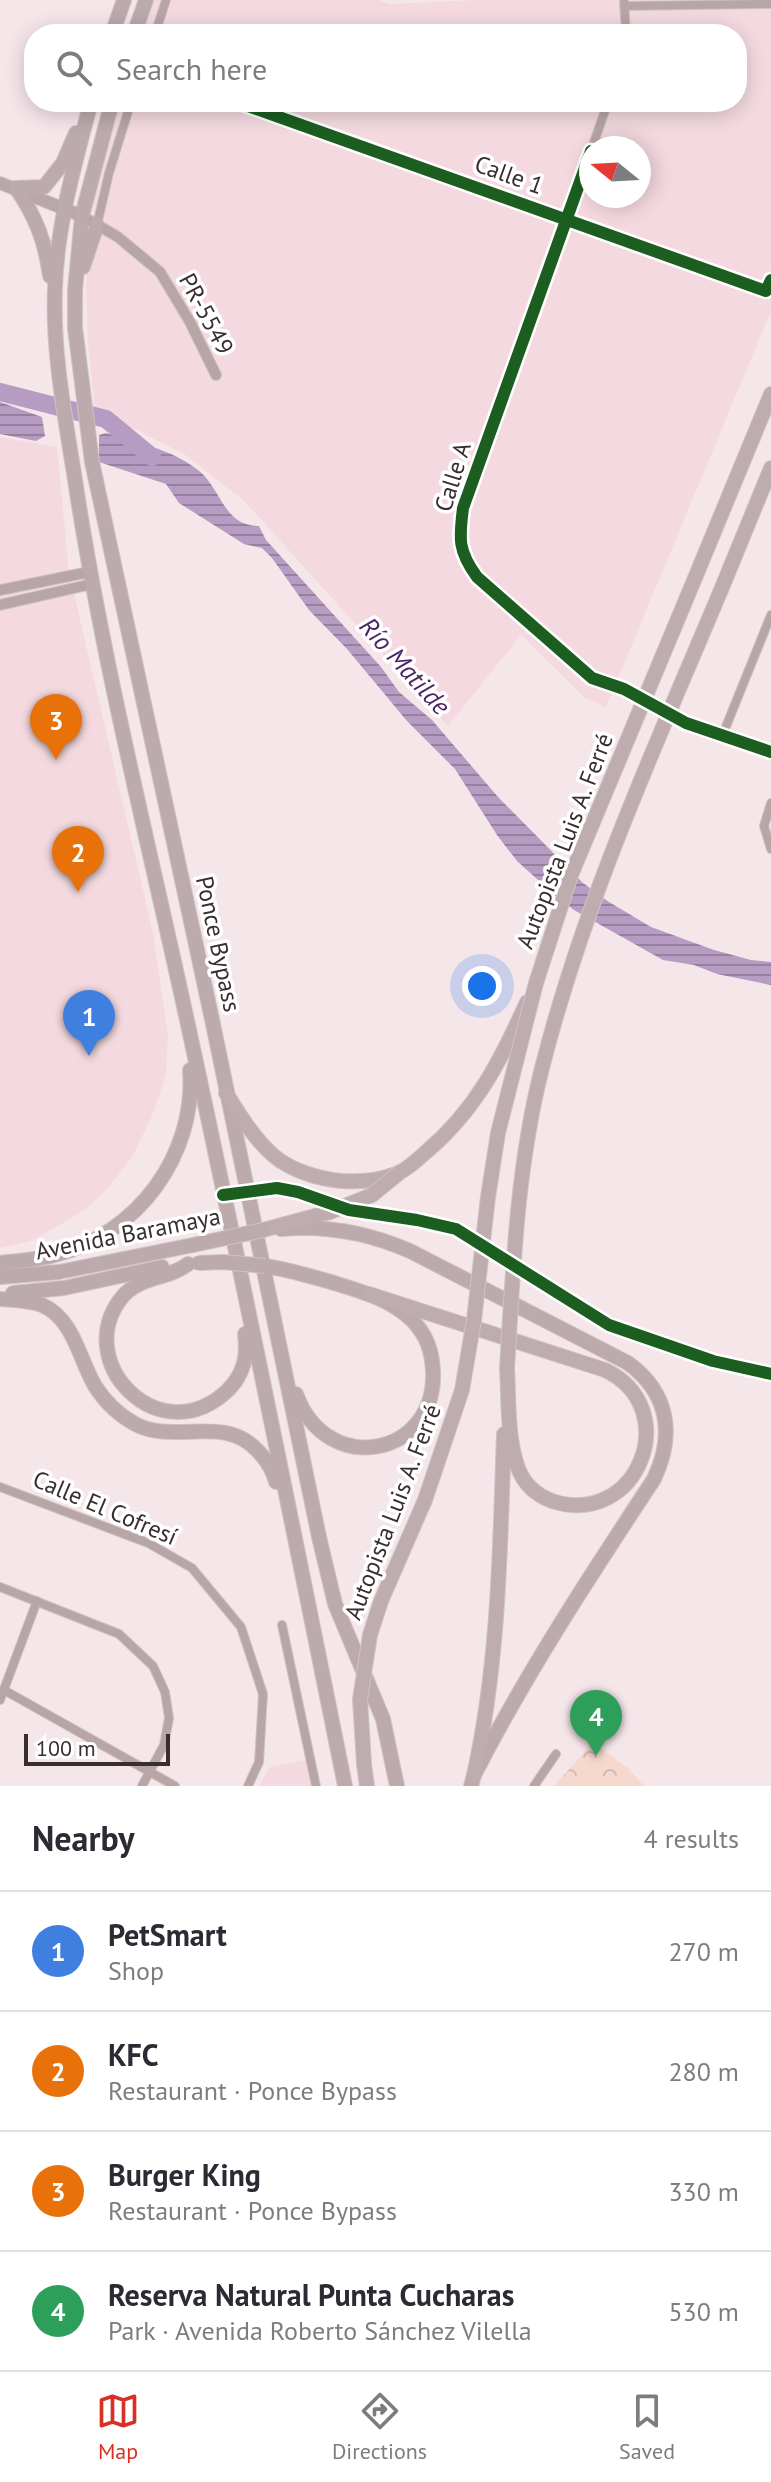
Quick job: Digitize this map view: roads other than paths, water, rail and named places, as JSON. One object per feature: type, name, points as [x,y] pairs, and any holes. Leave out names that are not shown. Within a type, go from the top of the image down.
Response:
[{"type":"highway","points":[[138,24],[146,0]]},
{"type":"highway","points":[[115,24],[121,1]]},
{"type":"highway","points":[[16,188],[44,187],[63,163],[86,112]]},
{"type":"highway","name":"Ponce Bypass","points":[[88,112],[59,243],[55,303],[72,461],[91,578],[193,1046],[280,1483]]},
{"type":"highway","name":"Ponce Bypass","points":[[109,112],[82,216],[75,290],[75,328],[92,462],[249,1192],[319,1537],[335,1604],[383,1719],[397,1786]]},
{"type":"highway","points":[[16,188],[33,212],[38,226],[47,254],[55,303]]},
{"type":"highway","points":[[75,290],[97,225]]},
{"type":"highway","name":"Autopista Luis A. Ferré","points":[[367,1786],[360,1699],[370,1635],[381,1601],[425,1500],[462,1390],[498,1133],[536,983],[571,875],[771,394]]},
{"type":"highway","name":"Autopista Luis A. Ferré","points":[[472,1780],[488,1702],[494,1648],[507,1369],[520,1188],[541,1070],[598,887],[771,468]]},
{"type":"highway","points":[[263,1230],[347,1207],[372,1195],[437,1143],[488,1082],[504,1056],[536,983]]},
{"type":"highway","points":[[0,1263],[57,1255],[100,1237],[136,1211],[154,1191],[181,1142],[189,1116],[193,1046]]},
{"type":"highway","points":[[226,1093],[253,1133],[276,1158],[306,1173],[339,1181],[375,1180],[399,1173]]},
{"type":"highway","name":"Avenida Baramaya","points":[[0,1277],[59,1272],[263,1230],[311,1228],[344,1231],[410,1251],[612,1354],[648,1380],[666,1421],[662,1463],[564,1615],[472,1780]]},
{"type":"highway","points":[[193,1263],[179,1271],[145,1280],[132,1288],[123,1296],[111,1320],[107,1347],[111,1363],[124,1388],[141,1401],[161,1409],[189,1412],[217,1401],[233,1386],[245,1363],[245,1297]]},
{"type":"highway","name":"Avenida Baramaya","points":[[0,1296],[64,1288],[193,1263],[253,1264],[294,1271],[369,1294],[411,1320],[428,1342],[432,1355],[433,1385],[425,1410],[408,1432],[386,1444],[373,1448],[360,1447],[333,1441],[315,1428],[299,1403],[293,1382],[284,1368]]},
{"type":"highway","points":[[369,1294],[605,1370],[623,1380],[639,1403],[647,1431],[639,1466],[630,1481],[601,1501],[583,1505],[549,1500],[525,1482],[512,1444],[507,1369]]},
{"type":"highway","points":[[0,1296],[32,1302],[61,1318],[94,1384],[118,1413],[148,1429],[167,1432],[216,1430],[242,1438],[262,1455],[280,1483],[282,1514],[295,1540],[345,1786]]},
{"type":"highway","points":[[333,1786],[336,1743]]},
{"type":"main road","points":[[0,183],[82,216]]},
{"type":"street","points":[[158,24],[166,0]]},
{"type":"street","points":[[625,24],[624,3],[771,4]]},
{"type":"street","points":[[97,225],[128,112]]},
{"type":"street","name":"Calle 1","points":[[265,112],[766,291],[771,280]]},
{"type":"street","name":"Calle A","points":[[596,136],[605,112]]},
{"type":"street","name":"Calle A","points":[[579,185],[463,508],[459,540],[465,560],[477,577],[592,678],[624,689],[686,723],[771,752]]},
{"type":"street","name":"PR-5549","points":[[82,216],[118,237],[160,272],[190,322],[216,375]]},
{"type":"street","points":[[0,590],[91,578]]},
{"type":"street","points":[[0,605],[91,578]]},
{"type":"street","points":[[723,734],[771,615]]},
{"type":"street","points":[[771,803],[764,826],[771,849]]},
{"type":"street","points":[[223,1195],[277,1188],[349,1210],[456,1229],[609,1325],[713,1361],[771,1374]]},
{"type":"street","name":"Calle El Cofresí","points":[[0,1487],[148,1543],[192,1568],[241,1627],[263,1694],[259,1762],[248,1786]]},
{"type":"street","points":[[0,1587],[119,1634],[153,1666],[165,1692],[169,1718],[164,1745],[142,1786]]},
{"type":"street","points":[[0,1700],[37,1601]]},
{"type":"street","points":[[282,1625],[316,1786]]},
{"type":"street","points":[[4,1690],[175,1786]]},
{"type":"street","points":[[534,1786],[556,1754]]},
{"type":"waterway","name":"Río Matilde","points":[[0,392],[106,419],[152,457]]},
{"type":"place","name":"Burger King","points":[[56,760]]},
{"type":"place","name":"KFC","points":[[78,892]]},
{"type":"place","name":"PetSmart","points":[[89,1056]]},
{"type":"place","name":"Reserva Natural Punta Cucharas","points":[[596,1756]]}]
